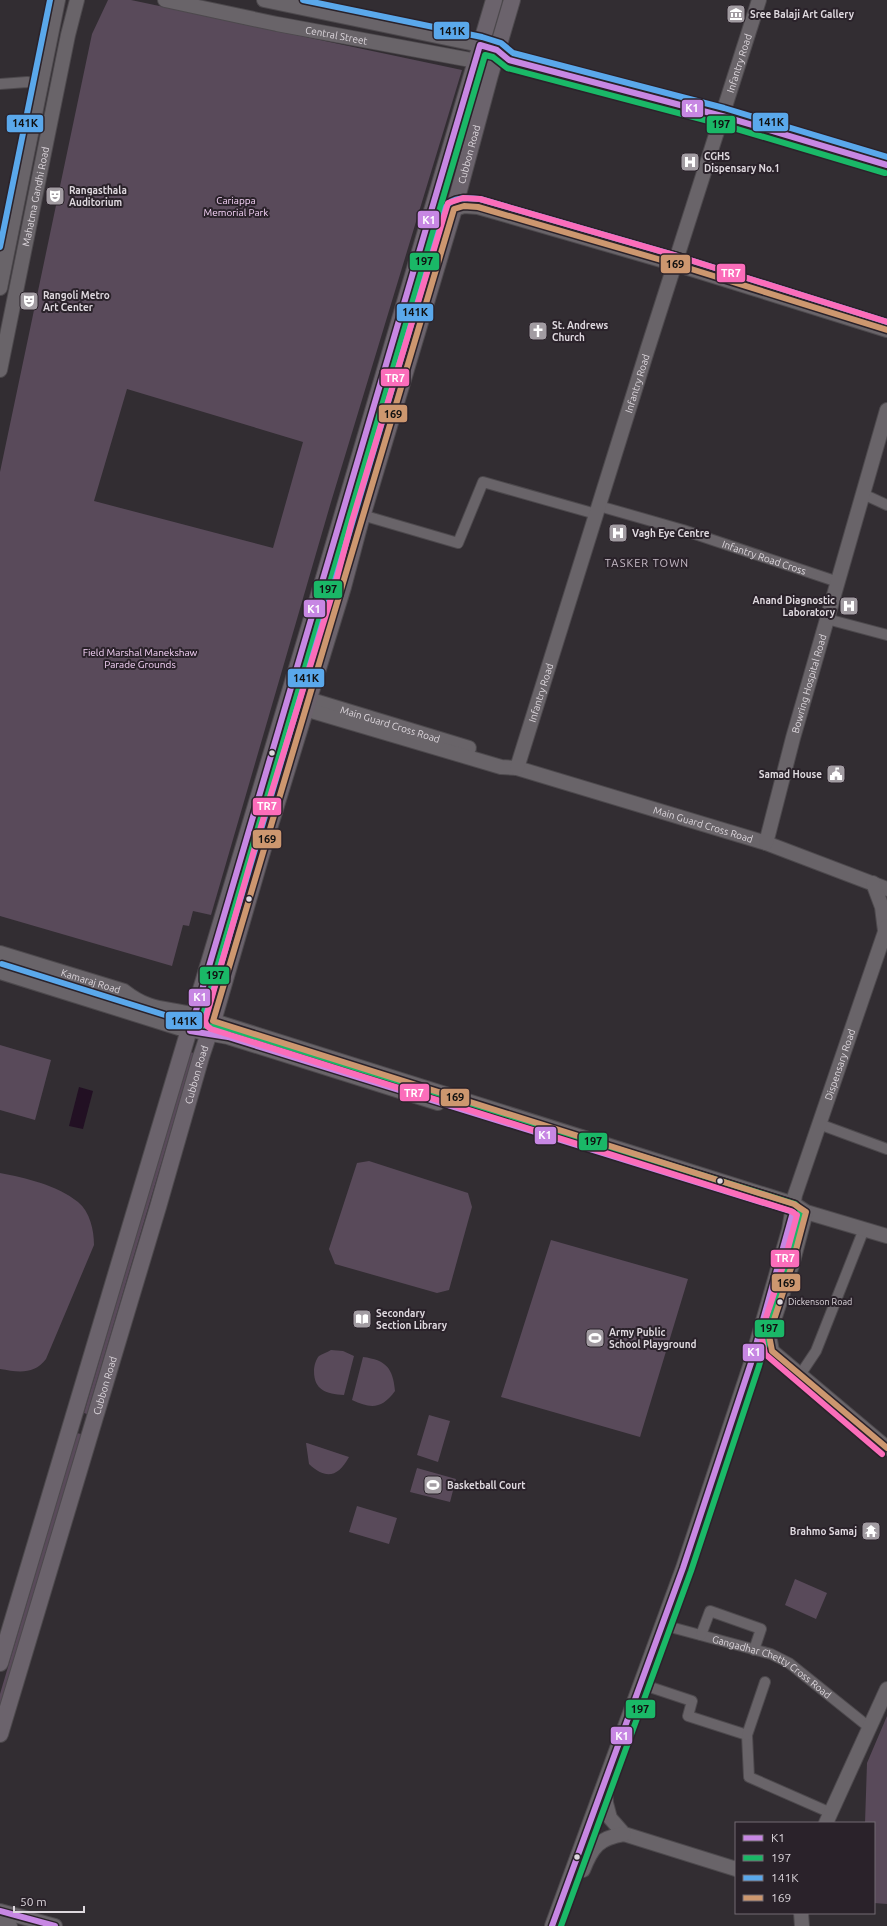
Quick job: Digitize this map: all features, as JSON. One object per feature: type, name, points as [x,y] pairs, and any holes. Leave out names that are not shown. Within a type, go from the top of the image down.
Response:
[{"type":"main road","name":"Mahatma Gandhi Road","points":[[0,288],[58,0]]},
{"type":"main road","name":"Mahatma Gandhi Road","points":[[0,370],[68,35],[77,0]]},
{"type":"main road","name":"Central Street","points":[[165,0],[277,24],[475,63],[500,58]]},
{"type":"main road","name":"Central Street","points":[[264,0],[480,45],[500,58],[722,116],[887,165]]},
{"type":"main road","name":"Cubbon Road","points":[[0,1663],[190,1031],[494,0]]},
{"type":"main road","name":"Cubbon Road","points":[[0,1734],[92,1429],[261,855],[343,587],[362,515],[500,58],[512,0]]},
{"type":"main road","name":"Infantry Road","points":[[517,768],[759,0]]},
{"type":"main road","points":[[277,24],[281,4]]},
{"type":"main road","points":[[454,209],[464,206],[478,207],[675,264],[887,330]]},
{"type":"main road","name":"Bowring Hospital Road","points":[[766,843],[827,620],[887,410]]},
{"type":"main road","points":[[367,433],[385,439]]},
{"type":"main road","points":[[323,581],[343,587]]},
{"type":"main road","name":"Main Guard Cross Road","points":[[307,704],[504,758],[517,768]]},
{"type":"main road","name":"Main Guard Cross Road","points":[[307,704],[335,719],[502,767],[517,768],[766,843],[887,889]]},
{"type":"main road","points":[[298,733],[310,723],[335,719]]},
{"type":"main road","points":[[243,848],[261,855]]},
{"type":"main road","points":[[873,883],[882,907],[886,929]]},
{"type":"main road","name":"Dispensary Road","points":[[798,1209],[795,1195],[870,981],[886,929]]},
{"type":"main road","points":[[3,973],[6,955]]},
{"type":"main road","name":"Kamaraj Road","points":[[6,955],[124,991],[135,1000],[147,1006],[194,1015],[211,1028],[358,1072],[798,1209],[864,1229],[886,1233]]},
{"type":"main road","name":"Kamaraj Road","points":[[3,973],[190,1031],[211,1028]]},
{"type":"main road","points":[[798,1209],[792,1265],[768,1335],[768,1341],[773,1354],[887,1448]]},
{"type":"main road","points":[[558,1923],[605,1784],[663,1625],[751,1363],[798,1209]]},
{"type":"main road","points":[[751,1363],[761,1354],[773,1354]]},
{"type":"main road","points":[[72,1422],[92,1429]]},
{"type":"main road","points":[[48,1503],[68,1509]]},
{"type":"main road","points":[[828,1818],[887,1689]]},
{"type":"main road","points":[[605,1784],[606,1803],[610,1818],[624,1834]]},
{"type":"main road","points":[[558,1923],[588,1856],[596,1846],[606,1838],[624,1834],[735,1868]]},
{"type":"main road","points":[[0,1911],[55,1926]]},
{"type":"main road","points":[[801,1914],[802,1926]]},
{"type":"main road","points":[[0,1923],[10,1926]]},
{"type":"street","points":[[0,84],[27,82],[41,84]]},
{"type":"street","name":"Infantry Road Cross","points":[[362,515],[458,544],[483,482],[683,530],[838,582]]},
{"type":"street","points":[[864,494],[887,505]]},
{"type":"street","points":[[827,620],[887,635]]},
{"type":"street","points":[[819,1124],[887,1149]]},
{"type":"street","points":[[800,1375],[816,1351],[864,1229]]},
{"type":"street","points":[[701,1635],[710,1611],[761,1629],[754,1650]]},
{"type":"street","name":"Gangadhar Chetty Cross Road","points":[[663,1625],[771,1654],[788,1663],[870,1728]]},
{"type":"street","points":[[765,1682],[747,1735],[749,1777],[828,1818]]},
{"type":"street","points":[[641,1684],[692,1701],[688,1716],[747,1735]]},
{"type":"green space","points":[[108,0],[131,0],[462,70],[331,502],[211,915],[193,911],[189,926],[183,925],[172,966],[0,916],[0,472],[92,34]],"holes":[[[127,389],[303,442],[273,548],[94,501]]]},
{"type":"green space","points":[[479,76],[484,77],[381,428],[378,427]]},
{"type":"green space","points":[[369,450],[373,452],[338,572],[334,571]]},
{"type":"green space","points":[[329,591],[332,592],[304,684],[301,683]]},
{"type":"green space","points":[[294,706],[297,707],[258,840],[254,839]]},
{"type":"green space","points":[[247,864],[251,865],[213,991],[209,990]]},
{"type":"green space","points":[[0,1045],[51,1060],[35,1120],[0,1110]]},
{"type":"green space","points":[[190,1052],[194,1053],[87,1414],[84,1413]]},
{"type":"green space","points":[[369,1161],[468,1193],[472,1207],[449,1290],[437,1293],[335,1264],[329,1249],[357,1163]]},
{"type":"green space","points":[[0,1173],[41,1183],[70,1196],[86,1211],[93,1233],[94,1245],[46,1359],[36,1368],[25,1371],[0,1369]]},
{"type":"green space","name":"Army Public School Playground","points":[[551,1240],[688,1279],[640,1437],[501,1397]]},
{"type":"green space","points":[[331,1350],[343,1351],[354,1356],[344,1395],[332,1394],[322,1390],[316,1383],[314,1371],[315,1363],[319,1356]]},
{"type":"green space","points":[[363,1357],[377,1360],[387,1366],[394,1383],[395,1391],[385,1401],[376,1406],[365,1405],[352,1400]]},
{"type":"green space","name":"Basketball Court","points":[[429,1415],[450,1421],[438,1462],[417,1455]]},
{"type":"green space","points":[[77,1433],[81,1434],[0,1707],[0,1694]]},
{"type":"green space","points":[[306,1443],[349,1457],[345,1464],[336,1472],[326,1474],[315,1469],[309,1464]]},
{"type":"green space","name":"Basketball Court","points":[[417,1468],[456,1479],[450,1502],[410,1492]]},
{"type":"green space","points":[[357,1506],[397,1518],[389,1544],[349,1532]]},
{"type":"green space","points":[[795,1579],[827,1593],[816,1619],[785,1605]]},
{"type":"green space","points":[[887,1716],[887,1904],[875,1903],[875,1822],[865,1822],[867,1763]]},
{"type":"shaded area","points":[[79,1087],[93,1091],[83,1129],[69,1126]]},
{"type":"transit line","name":"141K","points":[[0,247],[50,0]]},
{"type":"transit line","name":"141K","points":[[303,0],[482,37],[501,43],[513,53],[724,108],[887,157]]},
{"type":"transit line","name":"K1","points":[[552,1926],[683,1568],[751,1363],[793,1212],[228,1037],[190,1031],[480,45],[497,50],[509,60],[722,116],[887,165]]},
{"type":"transit line","name":"197","points":[[561,1926],[691,1571],[759,1366],[801,1214],[800,1209],[795,1204],[230,1029],[200,1025],[485,55],[493,57],[507,68],[720,124],[885,173]]},
{"type":"transit line","name":"141K","points":[[2,964],[181,1020],[203,1025],[446,207],[449,203],[462,198],[480,199],[677,256],[887,322]]},
{"type":"transit line","name":"TR7","points":[[882,1454],[765,1354],[761,1333],[784,1263],[797,1215],[791,1211],[211,1029],[207,1026],[205,1021],[259,833],[335,585],[352,521],[448,203],[463,198],[480,199],[677,256],[887,322]]},
{"type":"transit line","name":"169","points":[[887,330],[675,264],[478,207],[464,206],[454,209],[213,1021],[794,1204],[806,1212],[792,1265],[769,1335],[772,1351],[887,1448]]},
{"type":"transit line","name":"K1","points":[[0,1911],[55,1926]]},
{"type":"place","name":"Sree Balaji Art Gallery","points":[[736,14]]},
{"type":"place","name":"CGHS Dispensary No.1","points":[[690,162]]},
{"type":"place","name":"Rangasthala Auditorium","points":[[55,196]]},
{"type":"place","name":"Rangoli Metro Art Center","points":[[29,301]]},
{"type":"place","name":"St. Andrews Church","points":[[538,331]]},
{"type":"place","name":"Vagh Eye Centre","points":[[618,533]]},
{"type":"place","name":"Anand Diagnostic Laboratory","points":[[849,606]]},
{"type":"place","name":"Samad House","points":[[836,774]]},
{"type":"place","name":"Dickenson Road","points":[[780,1302]]},
{"type":"place","name":"Secondary Section Library","points":[[362,1319]]},
{"type":"place","name":"Army Public School Playground","points":[[595,1338]]},
{"type":"place","name":"Basketball Court","points":[[433,1485]]},
{"type":"place","name":"Brahmo Samaj","points":[[871,1531]]},
{"type":"district","name":"TASKER TOWN","points":[[647,563]]},
{"type":"park label","name":"Cariappa Memorial Park","points":[[236,206]]},
{"type":"park label","name":"Field Marshal Manekshaw Parade Grounds","points":[[140,658]]}]
